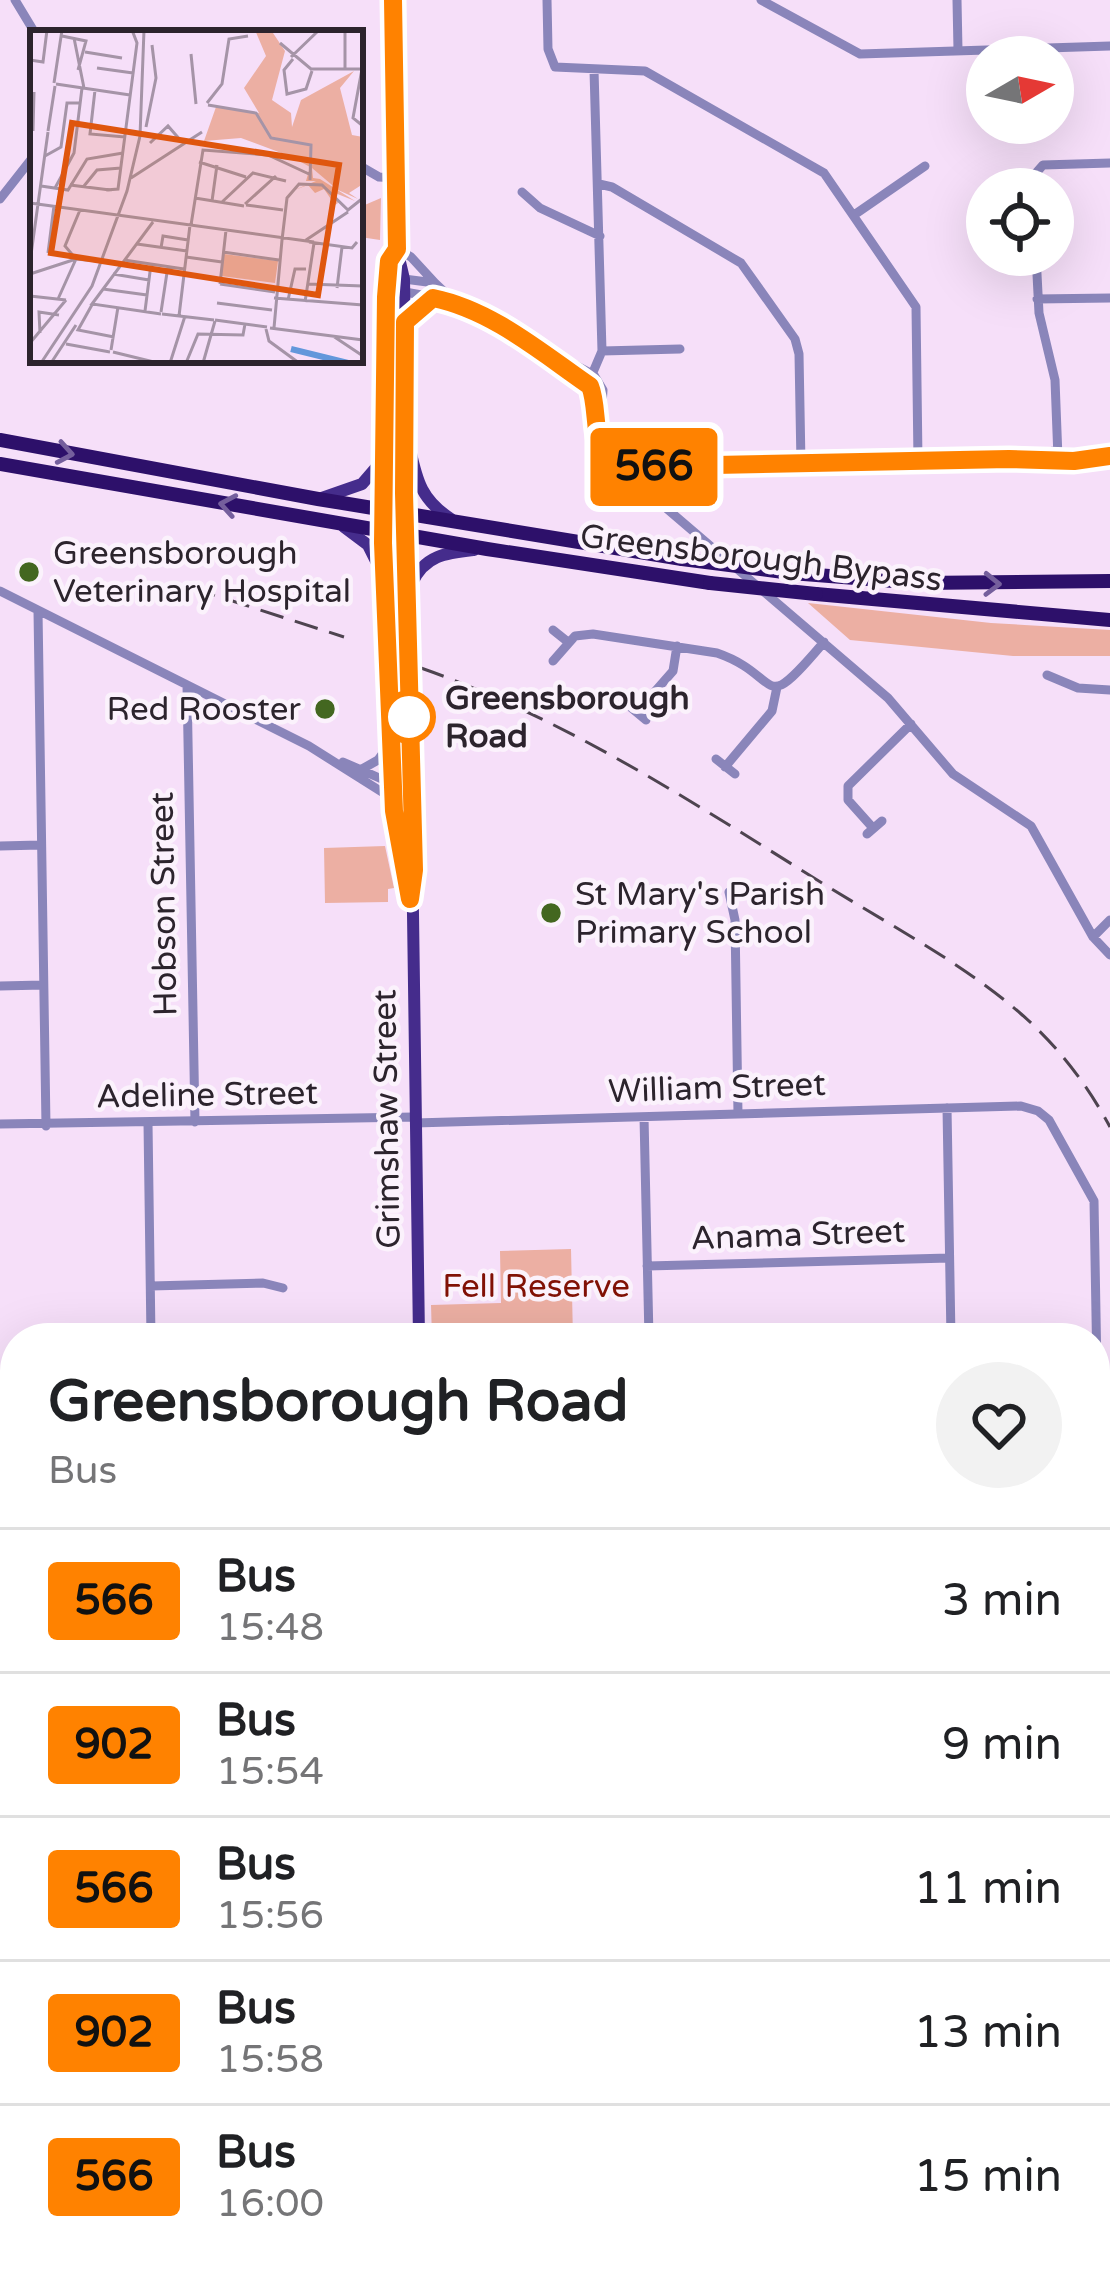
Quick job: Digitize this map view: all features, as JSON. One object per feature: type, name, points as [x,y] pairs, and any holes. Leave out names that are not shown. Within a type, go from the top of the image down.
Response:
[{"type":"highway","name":"Greensborough Bypass","points":[[0,440],[317,499],[791,573],[919,583],[1110,581]]},
{"type":"highway","name":"Greensborough Bypass","points":[[0,464],[710,583],[1110,620]]},
{"type":"main road","name":"Grimshaw Street","points":[[393,0],[397,249],[405,286],[418,1323]]},
{"type":"main road","name":"Grimshaw Street","points":[[397,249],[389,261],[387,286],[382,530],[396,838],[410,899]]},
{"type":"main road","points":[[387,286],[405,286]]},
{"type":"main road","points":[[406,430],[420,492],[451,519]]},
{"type":"main road","points":[[317,499],[362,484],[381,462]]},
{"type":"main road","points":[[330,522],[359,535],[368,545],[386,587]]},
{"type":"main road","points":[[409,590],[420,568],[433,557],[487,548]]},
{"type":"main road","points":[[393,784],[412,799]]},
{"type":"main road","points":[[394,799],[412,799]]},
{"type":"street","points":[[15,0],[33,30]]},
{"type":"street","points":[[547,0],[548,49],[552,64],[559,69],[649,73],[824,173],[916,307],[921,461]]},
{"type":"street","points":[[761,0],[856,52],[1110,46]]},
{"type":"street","points":[[957,0],[958,50]]},
{"type":"street","points":[[597,70],[602,351],[591,379],[604,460],[616,467],[1039,462],[1057,453],[1057,423],[1055,380],[1036,276]]},
{"type":"street","points":[[0,199],[30,161]]},
{"type":"street","points":[[1040,168],[1110,163]]},
{"type":"street","points":[[854,215],[925,166]]},
{"type":"street","points":[[363,168],[379,177],[397,178]]},
{"type":"street","points":[[598,188],[625,196],[741,263],[795,339],[801,464]]},
{"type":"street","points":[[522,192],[540,208],[600,236]]},
{"type":"street","points":[[397,249],[454,301],[548,353],[561,368],[591,379]]},
{"type":"street","points":[[405,286],[434,284]]},
{"type":"street","points":[[405,286],[454,301]]},
{"type":"street","points":[[405,322],[433,298]]},
{"type":"street","points":[[1037,299],[1110,298]]},
{"type":"street","points":[[602,351],[680,349]]},
{"type":"street","points":[[650,467],[670,508],[888,698],[953,774],[1037,833],[1093,937],[1110,955]]},
{"type":"street","points":[[0,591],[332,759],[394,799]]},
{"type":"street","points":[[38,611],[46,1126]]},
{"type":"street","points":[[553,630],[568,642]]},
{"type":"street","points":[[553,661],[568,642],[586,633],[727,656],[765,684],[777,687],[790,681],[824,641]]},
{"type":"street","points":[[637,712],[674,671],[677,646]]},
{"type":"street","points":[[1046,675],[1078,688],[1110,690]]},
{"type":"street","name":"Hobson Street","points":[[187,685],[195,1122]]},
{"type":"street","points":[[725,766],[775,707],[777,687]]},
{"type":"street","points":[[874,828],[848,800],[848,786],[911,724]]},
{"type":"street","points":[[362,769],[378,760],[392,741]]},
{"type":"street","points":[[332,759],[393,784]]},
{"type":"street","points":[[0,846],[40,845]]},
{"type":"street","points":[[729,892],[735,920],[738,1114]]},
{"type":"street","points":[[1093,937],[1110,920]]},
{"type":"street","points":[[0,986],[43,985]]},
{"type":"street","name":"William Street","points":[[414,1120],[1021,1106],[1038,1111],[1049,1120],[1093,1196],[1095,1323]]},
{"type":"street","points":[[947,1108],[951,1323]]},
{"type":"street","points":[[644,1117],[649,1323]]},
{"type":"street","name":"Adeline Street","points":[[0,1124],[414,1120]]},
{"type":"street","points":[[148,1123],[152,1323]]},
{"type":"street","name":"Anama Street","points":[[647,1266],[949,1258]]},
{"type":"street","points":[[151,1286],[263,1282],[283,1288]]},
{"type":"green space","points":[[381,198],[380,240],[363,237],[363,206]]},
{"type":"green space","points":[[808,603],[991,623],[1110,630],[1110,656],[1013,656],[850,640]]},
{"type":"green space","points":[[385,846],[394,888],[388,889],[388,902],[325,903],[324,848]]},
{"type":"green space","name":"Fell Reserve","points":[[571,1249],[573,1323],[432,1323],[431,1305],[501,1303],[500,1251]]},
{"type":"railway","points":[[192,588],[344,637]]},
{"type":"railway","points":[[421,668],[527,712],[627,764],[949,960],[1046,1038],[1081,1080],[1110,1127]]},
{"type":"bus line","name":"566","points":[[393,0],[397,249],[389,261],[386,297],[382,530],[396,838],[410,899],[414,870],[404,493],[405,322],[433,298],[454,301],[548,353],[561,368],[590,386],[601,454],[616,467],[1039,462],[1110,456]]},
{"type":"place","name":"Greensborough Veterinary Hospital","points":[[29,572]]},
{"type":"place","name":"Red Rooster","points":[[325,709]]},
{"type":"place","name":"Greensborough Road","points":[[409,717]]},
{"type":"place","name":"St Mary's Parish Primary School","points":[[551,913]]}]
